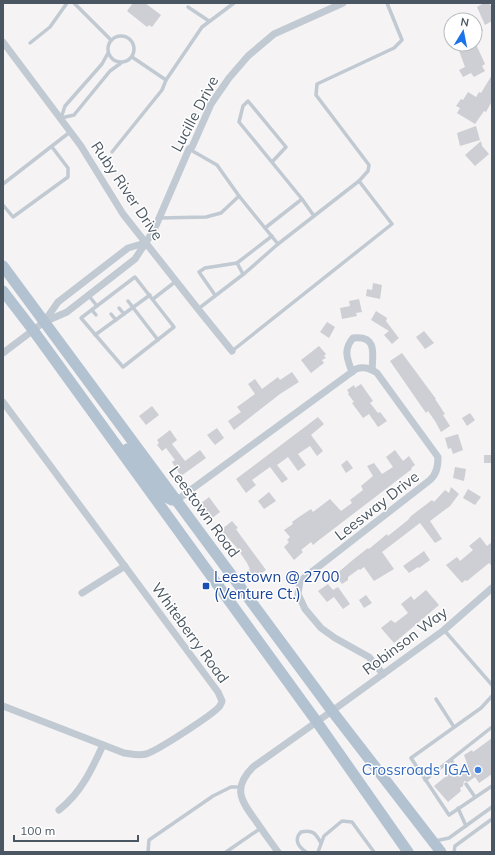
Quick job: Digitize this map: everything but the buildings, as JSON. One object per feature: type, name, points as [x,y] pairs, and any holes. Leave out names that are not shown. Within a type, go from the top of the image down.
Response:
[{"type":"main road","name":"Leestown Road","points":[[3,266],[332,711],[441,852]]},
{"type":"main road","points":[[3,291],[33,330],[317,722],[408,852]]},
{"type":"main road","points":[[109,436],[118,439],[164,496],[172,500],[177,500]]},
{"type":"street","name":"Lucille Drive","points":[[44,322],[67,312],[135,259],[160,218],[189,149],[192,147],[211,104],[228,78],[248,56],[274,34],[334,5],[343,3]]},
{"type":"street","name":"Ruby River Drive","points":[[3,42],[62,118],[123,214],[175,282],[232,351]]},
{"type":"street","points":[[3,353],[44,322],[58,302],[128,248],[145,243]]},
{"type":"street","points":[[177,500],[352,372],[356,369],[363,367],[372,370],[373,346],[368,340],[362,337],[353,338],[348,344],[346,352],[352,372]]},
{"type":"street","name":"Leesway Drive","points":[[372,370],[377,373],[438,457],[436,472],[430,480],[300,581],[298,594],[305,609],[321,628],[335,638],[370,657],[383,674]]},
{"type":"street","name":"Whiteberry Road","points":[[3,402],[209,679],[222,701],[220,706],[211,714],[151,752],[136,755],[124,753],[102,745],[3,706]]},
{"type":"street","points":[[82,594],[125,566]]},
{"type":"street","name":"Robinson Way","points":[[240,787],[244,776],[253,767],[444,630],[492,588]]},
{"type":"street","points":[[59,810],[67,804],[84,782],[102,745]]},
{"type":"street","points":[[240,787],[242,801],[278,852]]},
{"type":"lane","points":[[30,43],[50,27],[67,3]]},
{"type":"lane","points":[[74,3],[111,40]]},
{"type":"lane","points":[[112,152],[162,90],[166,80],[202,27],[228,5],[234,3]]},
{"type":"lane","points":[[198,309],[359,181],[368,171],[369,165],[316,95],[317,84],[394,48],[402,40],[387,3]]},
{"type":"lane","points":[[188,7],[209,22]]},
{"type":"lane","points":[[118,36],[123,36],[131,40],[134,48],[132,57],[110,71],[74,115],[62,118],[65,106],[102,64],[108,53],[108,44],[111,40],[118,36]]},
{"type":"lane","points":[[108,53],[113,60],[121,63]]},
{"type":"lane","points":[[132,57],[166,80]]},
{"type":"lane","points":[[272,162],[286,146],[248,101],[243,106],[239,122],[272,162],[302,198],[314,216]]},
{"type":"lane","points":[[3,184],[71,132]]},
{"type":"lane","points":[[3,204],[13,217],[68,177],[68,168],[52,147]]},
{"type":"lane","points":[[189,149],[217,165],[239,196],[278,244]]},
{"type":"lane","points":[[232,351],[392,224],[359,181]]},
{"type":"lane","points":[[160,218],[206,217],[221,213],[239,196]]},
{"type":"lane","points":[[265,228],[302,198]]},
{"type":"lane","points":[[215,295],[199,272],[205,268],[237,263],[272,236]]},
{"type":"lane","points":[[237,263],[243,274]]},
{"type":"lane","points":[[135,277],[153,298],[174,327],[123,367],[81,318],[135,277]]},
{"type":"lane","points":[[153,298],[175,282]]},
{"type":"lane","points":[[119,290],[122,294]]},
{"type":"lane","points":[[95,335],[150,295]]},
{"type":"lane","points":[[89,296],[97,306]]},
{"type":"lane","points":[[110,297],[113,301]]},
{"type":"lane","points":[[128,301],[158,340]]},
{"type":"lane","points":[[102,303],[106,307]]},
{"type":"lane","points":[[119,308],[124,314]]},
{"type":"lane","points":[[92,310],[96,315]]},
{"type":"lane","points":[[111,314],[116,320]]},
{"type":"lane","points":[[102,322],[106,327]]},
{"type":"lane","points":[[444,630],[492,685]]},
{"type":"lane","points":[[492,696],[481,708],[411,758],[449,815],[492,786]]},
{"type":"lane","points":[[436,699],[454,727]]},
{"type":"lane","points":[[426,780],[492,727]]},
{"type":"lane","points":[[451,760],[459,773]]},
{"type":"lane","points":[[466,784],[475,797]]},
{"type":"lane","points":[[148,852],[149,840],[213,796],[231,787],[240,787]]},
{"type":"lane","points":[[438,799],[442,795]]},
{"type":"lane","points":[[432,842],[449,838],[492,807]]},
{"type":"lane","points":[[458,808],[466,826]]},
{"type":"lane","points":[[454,852],[455,846],[492,819]]},
{"type":"lane","points":[[318,852],[324,836],[342,821],[352,822],[374,852]]},
{"type":"lane","points":[[226,852],[261,828]]},
{"type":"lane","points":[[306,852],[299,847],[297,842],[297,837],[301,832],[313,832],[321,843]]},
{"type":"place","name":"Leestown @ 2700 (Venture Ct.)","points":[[206,586]]},
{"type":"place","name":"Crossroads IGA","points":[[478,770]]}]
